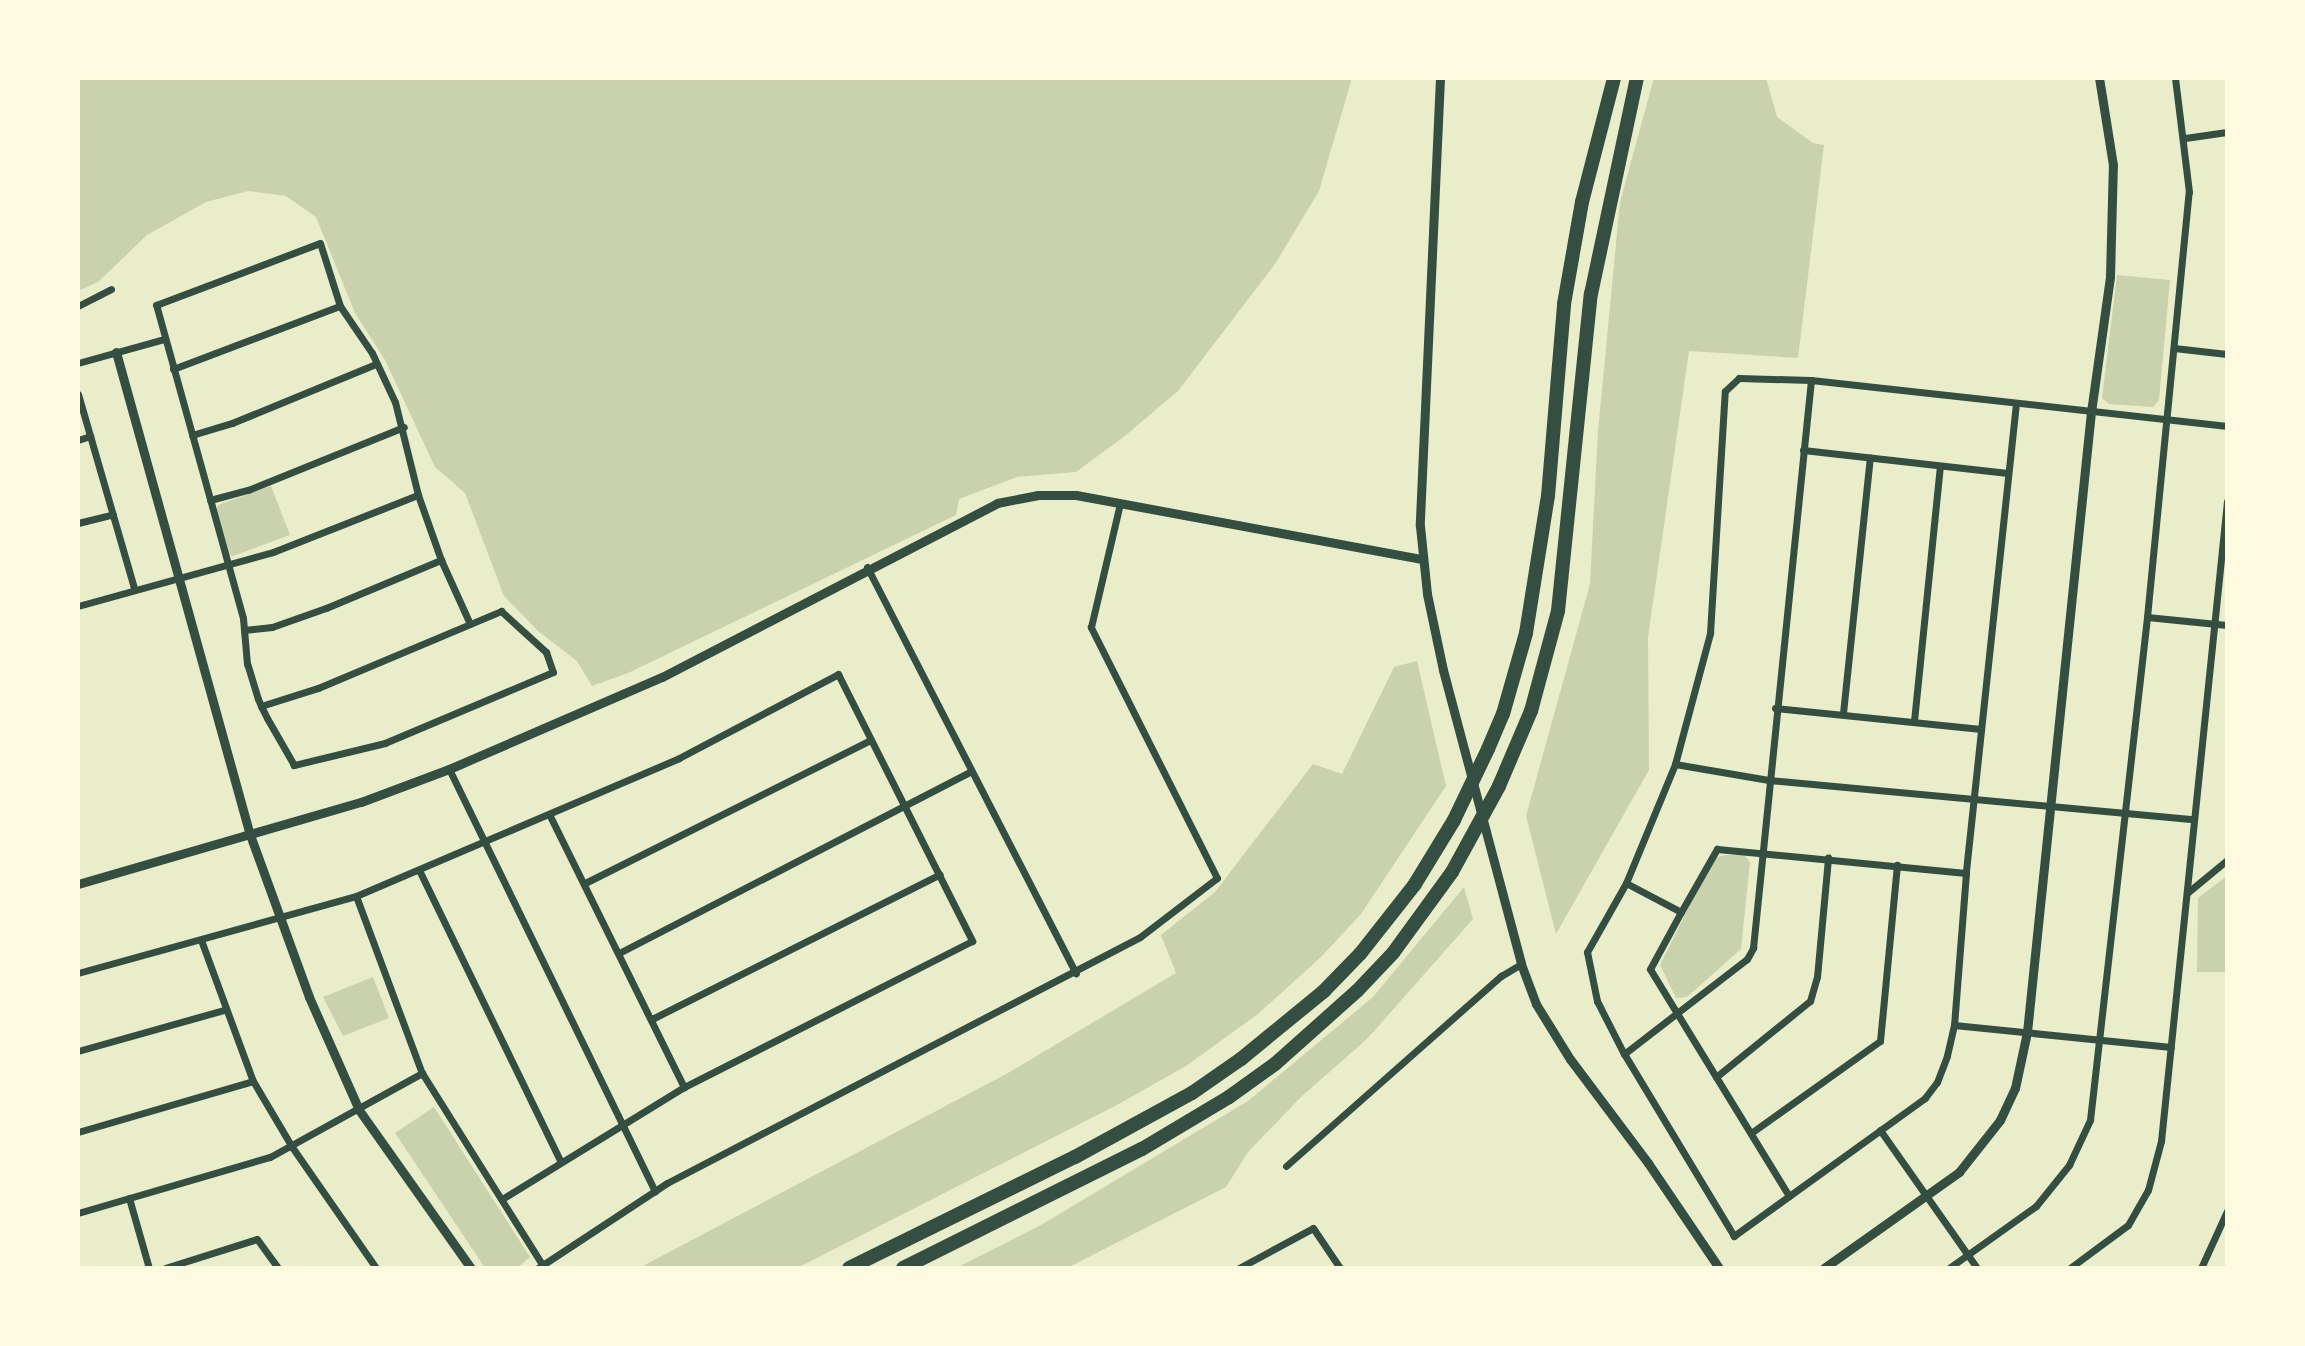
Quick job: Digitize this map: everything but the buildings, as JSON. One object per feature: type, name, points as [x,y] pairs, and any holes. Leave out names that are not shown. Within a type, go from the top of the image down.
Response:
[{"type":"highway","points":[[849,1268],[1148,1118],[1241,1059],[1324,991],[1360,954],[1415,884],[1454,820],[1488,749],[1517,669],[1534,594],[1548,496],[1564,304],[1585,188],[1614,78]]},
{"type":"highway","points":[[903,1268],[1142,1149],[1229,1097],[1275,1064],[1357,991],[1393,953],[1467,847],[1499,786],[1531,711],[1558,611],[1591,294],[1637,78]]},
{"type":"street","points":[[1440,78],[1420,489],[1422,559],[1443,670],[1521,964],[1552,1032],[1648,1163],[1719,1268]]},
{"type":"street","points":[[1824,1268],[1959,1172],[2000,1120],[2015,1088],[2027,1032],[2091,412],[2110,276],[2113,165],[2099,78]]},
{"type":"street","points":[[1949,1268],[2036,1206],[2069,1165],[2090,1120],[2147,617],[2189,192],[2185,138],[2175,78]]},
{"type":"street","points":[[2185,138],[2227,132]]},
{"type":"street","points":[[261,706],[318,688],[501,611],[546,652],[553,672],[385,743],[294,765],[261,706],[247,664],[244,630],[228,565],[156,305],[320,243],[340,306],[376,364],[404,427],[418,495],[441,560],[470,624]]},
{"type":"street","points":[[78,306],[111,289]]},
{"type":"street","points":[[173,369],[340,306]]},
{"type":"street","points":[[78,363],[164,339]]},
{"type":"street","points":[[2174,348],[2227,354]]},
{"type":"street","points":[[116,352],[249,832],[309,997],[359,1110],[471,1268]]},
{"type":"street","points":[[192,435],[232,423],[376,364]]},
{"type":"street","points":[[2016,403],[1966,873],[1954,1025],[1937,1082],[1925,1098],[1734,1236],[1624,1054],[1597,1001],[1587,952],[1626,883],[1675,764],[1710,633],[1725,391],[1739,378],[1811,380],[2227,426]]},
{"type":"street","points":[[1624,1054],[1747,959],[1753,948],[1775,708],[1811,380]]},
{"type":"street","points":[[78,394],[134,588]]},
{"type":"street","points":[[210,500],[248,490],[404,427]]},
{"type":"street","points":[[78,440],[90,436]]},
{"type":"street","points":[[1803,450],[2008,473]]},
{"type":"street","points":[[1843,713],[1870,457]]},
{"type":"street","points":[[1914,721],[1940,466]]},
{"type":"street","points":[[78,606],[134,588],[273,552],[418,495]]},
{"type":"street","points":[[78,884],[361,802],[449,769],[662,677],[867,567],[997,503],[1038,495],[1076,495],[1422,559]]},
{"type":"street","points":[[2070,1268],[2128,1225],[2148,1190],[2161,1141],[2227,501]]},
{"type":"street","points":[[356,896],[422,1073],[502,1199],[540,1266],[655,1191],[1140,937],[1217,878],[1091,627],[1120,503]]},
{"type":"street","points":[[78,523],[113,514]]},
{"type":"street","points":[[244,630],[272,627],[326,608],[441,560]]},
{"type":"street","points":[[867,567],[1076,973]]},
{"type":"street","points":[[2147,617],[2227,625]]},
{"type":"street","points":[[78,973],[356,896],[679,758],[838,674],[972,941],[684,1087],[502,1199]]},
{"type":"street","points":[[1775,708],[1981,729]]},
{"type":"street","points":[[585,883],[870,740]]},
{"type":"street","points":[[1675,764],[1769,780],[1974,796],[2193,819]]},
{"type":"street","points":[[449,769],[655,1191]]},
{"type":"street","points":[[619,953],[971,771]]},
{"type":"street","points":[[549,814],[684,1087]]},
{"type":"street","points":[[1789,1196],[1675,1015],[1650,969],[1681,912],[1717,849],[1966,873]]},
{"type":"street","points":[[1716,1077],[1810,1001],[1817,977],[1828,858]]},
{"type":"street","points":[[2187,893],[2227,860]]},
{"type":"street","points":[[1751,1133],[1880,1041],[1897,865]]},
{"type":"street","points":[[419,870],[560,1161]]},
{"type":"street","points":[[652,1019],[940,874]]},
{"type":"street","points":[[1626,883],[1681,912]]},
{"type":"street","points":[[201,940],[224,1010],[253,1081],[292,1147],[376,1268]]},
{"type":"street","points":[[1286,1166],[1501,976],[1521,964]]},
{"type":"street","points":[[78,1051],[224,1010]]},
{"type":"street","points":[[1954,1025],[2171,1047]]},
{"type":"street","points":[[78,1213],[292,1147],[422,1073]]},
{"type":"street","points":[[78,1132],[253,1081]]},
{"type":"street","points":[[1880,1130],[1977,1268]]},
{"type":"street","points":[[129,1198],[149,1268]]},
{"type":"street","points":[[2201,1268],[2227,1211]]},
{"type":"street","points":[[1239,1268],[1313,1228],[1340,1268]]},
{"type":"street","points":[[165,1268],[257,1239],[278,1268]]},
{"type":"green space","points":[[78,78],[1352,78],[1319,191],[1275,264],[1178,391],[1126,435],[1076,472],[1017,477],[959,499],[956,515],[628,673],[592,686],[577,661],[538,631],[504,596],[465,493],[435,467],[385,360],[355,313],[316,217],[286,196],[248,191],[206,202],[147,235],[98,282],[78,291]]},
{"type":"green space","points":[[1654,78],[1766,78],[1777,117],[1813,143],[1824,145],[1798,358],[1689,351],[1648,637],[1649,770],[1556,934],[1526,816],[1590,584],[1598,431],[1620,202]]},
{"type":"green space","points":[[2117,275],[2170,280],[2159,400],[2153,407],[2109,404],[2102,398]]},
{"type":"green space","points":[[271,486],[290,535],[233,556],[228,554],[216,510],[218,505]]},
{"type":"green space","points":[[1417,661],[1446,786],[1361,914],[1321,957],[1258,1014],[1186,1066],[1115,1106],[797,1268],[639,1268],[1008,1073],[1176,973],[1161,935],[1215,892],[1313,764],[1342,774],[1394,667]]},
{"type":"green space","points":[[1744,855],[1750,862],[1741,949],[1687,997],[1676,998],[1660,965],[1713,858]]},
{"type":"green space","points":[[2227,876],[2227,972],[2197,972],[2198,898]]},
{"type":"green space","points":[[1464,887],[1473,919],[1367,1039],[1301,1097],[1248,1152],[1226,1187],[1067,1268],[956,1268],[1041,1225],[1248,1101],[1373,997]]},
{"type":"green space","points":[[373,977],[389,1018],[343,1036],[323,997]]},
{"type":"green space","points":[[434,1107],[530,1257],[517,1268],[485,1268],[395,1133]]}]
